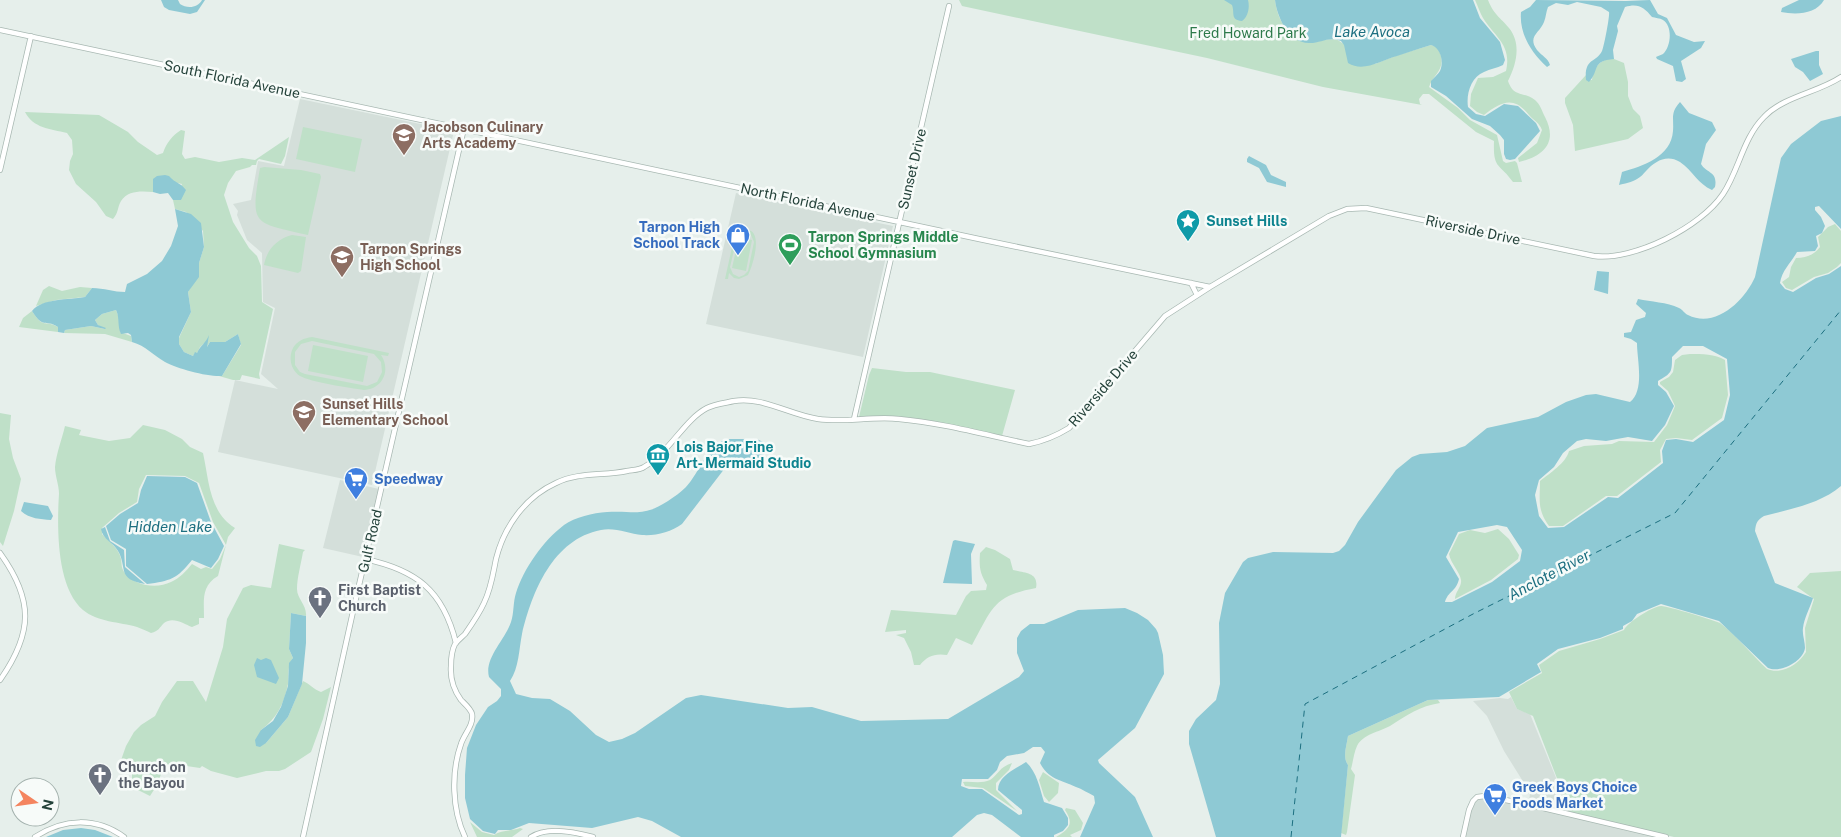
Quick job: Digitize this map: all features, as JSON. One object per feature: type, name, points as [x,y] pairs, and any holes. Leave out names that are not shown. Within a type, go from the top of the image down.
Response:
[{"type":"street","name":"Sunset Drive","points":[[854,419],[949,6]]},
{"type":"street","name":"South Florida Avenue","points":[[0,30],[464,128]]},
{"type":"street","points":[[0,170],[31,36]]},
{"type":"street","name":"Riverside Drive","points":[[465,837],[457,812],[455,781],[459,749],[470,725],[472,715],[458,695],[452,682],[451,661],[456,643],[473,622],[486,600],[500,548],[509,526],[516,515],[544,488],[581,475],[613,474],[643,468],[674,442],[686,425],[700,413],[709,407],[734,401],[758,402],[819,419],[902,419],[942,425],[1029,444],[1050,439],[1070,428],[1160,321],[1173,310],[1329,216],[1347,209],[1358,208],[1606,258],[1637,252],[1679,231],[1705,214],[1724,193],[1750,136],[1765,115],[1780,104],[1817,90],[1841,77]]},
{"type":"street","name":"North Florida Avenue","points":[[464,128],[1210,287]]},
{"type":"street","name":"Gulf Road","points":[[303,837],[464,128]]},
{"type":"street","points":[[1191,283],[1197,295]]},
{"type":"street","points":[[0,553],[18,581],[23,598],[25,618],[20,643],[12,662],[0,680]]},
{"type":"street","points":[[365,559],[399,568],[425,586],[442,606],[456,643]]},
{"type":"street","points":[[1463,837],[1469,810],[1473,802],[1477,797],[1485,796],[1666,837]]},
{"type":"street","points":[[35,837],[55,826],[79,822],[104,826],[124,837]]},
{"type":"street","points":[[531,837],[544,831],[582,834],[593,837]]},
{"type":"shaded area","name":"Tarpon Springs High School","points":[[300,99],[454,131],[372,485],[218,452],[235,380],[278,389],[261,374],[275,308],[263,302],[262,253],[247,240],[237,215],[238,211],[233,204],[251,200],[258,161],[284,166]]},
{"type":"shaded area","points":[[736,193],[893,226],[863,357],[706,324]]},
{"type":"shaded area","points":[[340,480],[379,489],[363,557],[323,548]]},
{"type":"shaded area","points":[[1511,697],[1517,709],[1530,714],[1570,812],[1529,802],[1530,793],[1527,784],[1524,783],[1504,751],[1487,716],[1473,701],[1508,699]]},
{"type":"shaded area","points":[[1492,798],[1657,837],[1465,837],[1471,811],[1475,803],[1479,799]]},
{"type":"green space","name":"Fred Howard Park","points":[[959,0],[1275,0],[1282,23],[1299,41],[1336,39],[1375,64],[1433,45],[1439,51],[1441,64],[1429,87],[1458,108],[1470,120],[1497,135],[1503,161],[1506,163],[1515,161],[1517,163],[1522,182],[1513,182],[1498,165],[1495,157],[1494,141],[1476,132],[1429,94],[1423,94],[1419,99],[1422,105],[1323,87],[1207,58],[962,6]]},
{"type":"green space","points":[[1475,0],[1488,0],[1495,13],[1513,34],[1517,48],[1508,81],[1513,90],[1531,97],[1537,102],[1549,126],[1549,141],[1542,152],[1519,162],[1518,158],[1537,143],[1542,130],[1538,123],[1518,105],[1513,103],[1497,106],[1484,115],[1470,106],[1471,94],[1478,78],[1493,77],[1506,71],[1507,62],[1505,48],[1483,18]]},
{"type":"green space","points":[[1608,59],[1624,63],[1628,82],[1628,96],[1633,109],[1640,116],[1643,128],[1628,139],[1575,151],[1573,125],[1565,98],[1586,75],[1586,80],[1592,80],[1597,66]]},
{"type":"green space","points":[[25,112],[99,115],[128,132],[138,142],[157,155],[163,153],[168,142],[175,135],[181,130],[185,131],[182,154],[185,159],[195,157],[219,162],[242,158],[255,160],[289,137],[285,156],[281,164],[259,159],[256,165],[236,171],[228,183],[224,195],[233,222],[249,248],[257,256],[261,266],[262,302],[273,309],[259,374],[260,379],[242,375],[240,380],[233,380],[219,376],[222,376],[241,345],[238,334],[225,342],[210,342],[206,348],[207,341],[193,356],[184,352],[179,344],[179,338],[191,312],[188,292],[204,247],[203,231],[186,212],[175,209],[173,200],[177,199],[182,184],[173,182],[153,189],[153,192],[131,193],[121,201],[113,219],[106,216],[96,202],[76,184],[69,170],[73,154],[72,140],[67,133],[37,125]]},
{"type":"green space","points":[[303,127],[362,139],[355,172],[296,159]]},
{"type":"green space","points":[[260,168],[301,170],[320,174],[321,177],[308,235],[266,224],[260,219],[256,212],[257,187]]},
{"type":"green space","points":[[1835,224],[1841,231],[1841,263],[1828,273],[1814,277],[1792,290],[1786,288],[1782,282],[1789,277],[1791,267],[1796,258],[1806,257],[1815,252],[1820,247],[1818,237],[1828,227]]},
{"type":"green space","points":[[736,229],[739,229],[739,232],[747,230],[753,232],[756,245],[748,275],[739,279],[734,278],[729,273],[728,279],[725,279]],"holes":[[[744,233],[751,235],[754,242],[748,271],[739,277],[733,274],[730,267],[737,238]]]},
{"type":"green space","points":[[292,235],[306,237],[301,271],[298,273],[264,265],[265,259],[274,245]]},
{"type":"green space","points":[[739,237],[752,240],[746,271],[732,268]]},
{"type":"green space","points":[[49,286],[62,291],[80,287],[92,288],[85,297],[56,300],[36,306],[43,290]]},
{"type":"green space","points":[[116,310],[120,321],[120,332],[131,336],[132,342],[105,334],[64,333],[65,330],[91,326],[105,329],[98,325],[95,320],[102,314]]},
{"type":"green space","points":[[32,311],[42,322],[58,327],[58,332],[19,327],[23,318]]},
{"type":"green space","points":[[312,337],[389,353],[388,356],[381,355],[385,367],[383,378],[376,386],[364,390],[321,383],[300,376],[293,367],[291,352],[299,342]],"holes":[[[312,341],[374,354],[381,362],[382,372],[377,382],[367,386],[305,374],[300,372],[295,365],[295,352],[301,344]]]},
{"type":"green space","points":[[313,345],[368,356],[363,382],[308,371]]},
{"type":"green space","points":[[1682,355],[1713,355],[1725,360],[1728,395],[1722,418],[1692,440],[1666,439],[1660,450],[1661,462],[1617,496],[1606,496],[1563,526],[1549,526],[1541,510],[1540,481],[1561,464],[1569,451],[1584,446],[1612,444],[1619,441],[1654,442],[1667,425],[1675,406],[1668,391],[1660,382],[1669,377],[1673,372],[1675,360]]},
{"type":"green space","points":[[872,368],[906,372],[930,372],[1015,390],[1002,436],[904,417],[859,417]]},
{"type":"green space","points":[[0,413],[11,415],[9,439],[13,458],[21,479],[14,511],[3,546],[0,542]]},
{"type":"green space","points":[[143,425],[165,430],[182,439],[190,447],[203,453],[215,504],[226,521],[235,528],[228,537],[226,545],[218,576],[206,589],[204,618],[199,618],[199,624],[192,627],[171,620],[151,633],[137,627],[95,617],[83,610],[74,600],[63,572],[60,555],[59,491],[55,467],[58,452],[65,426],[81,430],[79,435],[109,441],[130,438]],"holes":[[[146,475],[185,476],[199,483],[213,522],[226,545],[220,559],[212,569],[206,567],[201,569],[192,564],[174,581],[153,586],[146,585],[134,581],[125,573],[118,552],[102,534],[102,528],[119,513],[137,502],[139,489]]]},
{"type":"green space","points":[[1498,529],[1509,539],[1519,555],[1518,559],[1491,580],[1455,599],[1461,580],[1449,554],[1459,534],[1470,530],[1485,533]]},
{"type":"green space","points":[[279,544],[305,550],[298,576],[297,589],[306,616],[291,613],[289,649],[293,658],[289,667],[288,684],[282,704],[276,715],[261,730],[266,743],[288,717],[303,681],[321,692],[331,687],[323,719],[311,752],[285,769],[266,771],[237,778],[211,771],[202,766],[200,768],[173,764],[164,766],[157,785],[150,796],[134,788],[132,767],[122,766],[120,763],[126,746],[134,732],[155,716],[162,702],[177,681],[193,681],[206,702],[223,647],[227,619],[243,588],[251,585],[271,588]]},
{"type":"green space","points":[[986,547],[1010,559],[1013,570],[1033,576],[1036,588],[1010,595],[995,606],[972,645],[956,638],[947,655],[939,654],[932,656],[925,659],[920,665],[914,665],[911,652],[904,638],[896,635],[906,633],[906,630],[885,632],[891,610],[956,615],[966,596],[971,591],[986,590],[987,585],[981,574],[980,553]]},
{"type":"green space","points":[[1841,571],[1841,837],[1674,837],[1570,812],[1533,716],[1517,709],[1509,692],[1542,673],[1539,665],[1559,651],[1624,630],[1630,623],[1651,609],[1665,606],[1720,623],[1767,669],[1772,671],[1783,670],[1794,665],[1806,652],[1805,628],[1814,599],[1797,587],[1810,573]]},
{"type":"green space","points":[[1428,700],[1438,700],[1440,703],[1414,711],[1390,726],[1367,736],[1357,746],[1351,769],[1355,775],[1347,832],[1346,835],[1341,833],[1348,765],[1345,755],[1348,736]]},
{"type":"green space","points":[[1012,763],[1009,770],[996,783],[996,790],[1017,811],[983,788],[965,786],[963,782],[990,780],[1001,769]]},
{"type":"green space","points":[[1043,772],[1059,783],[1058,793],[1049,802],[1044,796],[1039,780]]},
{"type":"green space","points":[[1066,808],[1075,810],[1083,823],[1081,830],[1070,835],[1072,837],[1056,837],[1069,826],[1070,819],[1065,810]]},
{"type":"green space","points":[[470,822],[482,832],[494,835],[503,831],[523,829],[512,837],[477,837]]},
{"type":"water","points":[[161,0],[178,0],[183,6],[189,7],[205,0],[197,12],[190,14],[169,10],[164,7]]},
{"type":"water","points":[[1224,0],[1248,0],[1249,6],[1246,17],[1242,21],[1234,18],[1232,5]]},
{"type":"water","name":"Lake Avoca","points":[[1275,0],[1473,0],[1480,18],[1500,42],[1505,60],[1503,65],[1479,74],[1470,86],[1468,107],[1476,114],[1485,116],[1504,104],[1518,106],[1536,123],[1540,131],[1515,159],[1506,159],[1504,140],[1500,135],[1490,126],[1472,119],[1446,96],[1431,87],[1431,81],[1440,71],[1442,64],[1441,56],[1437,49],[1431,45],[1372,65],[1354,66],[1348,63],[1344,45],[1341,41],[1329,39],[1310,43],[1296,39],[1290,34],[1281,21]]},
{"type":"water","points":[[1536,0],[1650,0],[1658,14],[1667,18],[1676,35],[1694,42],[1705,41],[1701,48],[1681,61],[1686,79],[1682,82],[1676,81],[1673,66],[1656,57],[1663,54],[1668,47],[1670,32],[1666,23],[1662,19],[1652,17],[1640,7],[1634,5],[1625,7],[1617,26],[1618,31],[1613,50],[1614,59],[1599,64],[1589,82],[1586,80],[1587,68],[1602,51],[1609,12],[1601,7],[1577,2],[1568,5],[1556,3],[1548,7],[1544,22],[1533,41],[1537,50],[1549,63],[1550,65],[1547,67],[1531,49],[1522,27],[1521,12],[1530,7]]},
{"type":"water","points":[[1799,0],[1824,0],[1821,5],[1811,11],[1781,12],[1782,8]]},
{"type":"water","points":[[1819,51],[1819,65],[1823,74],[1810,81],[1803,72],[1795,67],[1791,59]]},
{"type":"water","points":[[1680,102],[1689,113],[1712,122],[1716,130],[1706,144],[1701,164],[1715,178],[1715,187],[1712,190],[1707,187],[1680,162],[1670,159],[1657,162],[1638,178],[1619,185],[1622,172],[1639,167],[1655,159],[1667,148],[1673,131],[1673,116]]},
{"type":"water","name":"Anclote River","points":[[1841,116],[1841,229],[1819,206],[1815,207],[1825,226],[1822,233],[1816,236],[1818,246],[1815,251],[1797,252],[1785,270],[1780,283],[1785,289],[1793,292],[1841,266],[1841,486],[1814,502],[1764,516],[1757,522],[1755,531],[1775,583],[1813,598],[1804,624],[1805,648],[1800,658],[1784,668],[1768,668],[1719,621],[1661,604],[1637,614],[1632,621],[1623,626],[1623,629],[1600,638],[1558,649],[1537,664],[1541,672],[1499,697],[1428,700],[1348,736],[1345,755],[1348,765],[1341,837],[1216,837],[1189,744],[1189,731],[1196,719],[1216,700],[1220,684],[1219,623],[1225,593],[1243,562],[1248,558],[1273,552],[1333,553],[1339,551],[1396,470],[1412,457],[1420,454],[1447,452],[1465,446],[1487,428],[1538,417],[1566,402],[1586,395],[1596,394],[1630,402],[1635,397],[1639,383],[1637,343],[1624,337],[1624,333],[1631,332],[1636,320],[1645,317],[1646,313],[1636,304],[1638,299],[1674,306],[1687,314],[1699,318],[1719,315],[1737,303],[1755,277],[1781,158],[1791,144],[1821,121]],"holes":[[[1683,346],[1703,346],[1727,359],[1730,395],[1724,420],[1693,442],[1676,439],[1666,440],[1662,451],[1663,463],[1618,498],[1608,497],[1564,527],[1548,528],[1539,516],[1535,495],[1539,480],[1554,467],[1563,453],[1577,441],[1586,439],[1606,441],[1628,437],[1652,441],[1665,425],[1674,406],[1666,392],[1658,385],[1658,381],[1670,372],[1672,357]],[[1497,525],[1507,527],[1522,550],[1520,561],[1492,582],[1452,602],[1445,602],[1456,587],[1459,579],[1446,557],[1458,532]]]},
{"type":"water","points":[[1249,156],[1266,165],[1271,175],[1286,182],[1286,187],[1267,182],[1259,168],[1247,162]]},
{"type":"water","points":[[157,176],[169,176],[186,190],[181,200],[173,200],[168,193],[160,194],[153,192],[153,179]]},
{"type":"water","points":[[175,209],[191,214],[201,223],[204,247],[199,263],[199,277],[188,292],[191,312],[179,337],[179,344],[184,352],[193,356],[209,335],[207,347],[210,342],[225,342],[238,334],[241,344],[222,376],[201,374],[177,367],[132,342],[131,335],[128,333],[121,334],[116,310],[102,314],[95,320],[98,325],[105,329],[91,326],[65,330],[64,333],[58,332],[58,327],[42,322],[36,317],[32,311],[36,307],[56,300],[85,297],[92,288],[125,292],[127,284],[147,274],[162,261],[171,246],[178,226]]},
{"type":"water","points":[[1597,271],[1609,272],[1608,294],[1594,290]]},
{"type":"water","points":[[727,439],[757,439],[765,443],[762,459],[755,467],[725,468],[678,527],[653,535],[642,535],[611,529],[601,530],[584,535],[570,544],[558,556],[547,570],[539,585],[526,618],[517,664],[510,681],[516,694],[532,698],[550,699],[570,711],[596,735],[609,742],[635,733],[686,698],[701,695],[788,708],[812,707],[861,721],[948,719],[1019,677],[1024,671],[1017,653],[1017,638],[1021,631],[1030,624],[1044,624],[1078,610],[1125,608],[1148,620],[1156,629],[1163,655],[1164,674],[1135,728],[1098,760],[1135,797],[1153,837],[1080,837],[1095,803],[1094,796],[1047,773],[1040,763],[1045,752],[1041,747],[1033,747],[1024,753],[1007,756],[1000,762],[997,770],[988,779],[962,779],[961,786],[969,789],[982,789],[1019,815],[1022,814],[1022,810],[998,790],[1004,777],[1026,762],[1035,776],[1044,802],[1062,808],[1068,818],[1068,825],[1063,831],[1054,835],[1054,837],[1021,837],[992,815],[984,813],[977,815],[952,837],[681,837],[652,821],[638,817],[592,828],[529,823],[511,830],[498,830],[495,834],[483,831],[470,819],[465,798],[467,748],[476,725],[488,707],[501,696],[501,689],[489,677],[489,663],[508,629],[513,615],[514,600],[519,584],[535,556],[556,531],[573,520],[602,513],[651,510],[668,501],[691,481],[708,453],[720,442]]},
{"type":"water","name":"Hidden Lake","points":[[147,476],[185,477],[197,483],[211,522],[224,546],[211,568],[192,560],[172,578],[162,582],[147,584],[126,566],[126,549],[111,540],[106,526],[120,514],[138,503]]},
{"type":"water","points":[[24,502],[48,506],[53,516],[51,520],[35,518],[24,514],[21,511]]},
{"type":"water","points":[[105,527],[110,541],[124,550],[125,567],[145,584],[136,582],[126,576],[118,551],[102,533],[101,529]]},
{"type":"water","points":[[953,541],[975,544],[971,554],[972,584],[943,583]]},
{"type":"water","points":[[291,613],[306,616],[306,643],[302,684],[288,717],[266,743],[260,747],[256,746],[255,740],[261,730],[273,721],[281,707],[288,686],[289,663],[293,658],[289,649]]},
{"type":"water","points":[[257,658],[271,660],[279,678],[276,684],[257,677],[254,665]]},
{"type":"water","points":[[81,828],[95,830],[113,837],[46,837],[63,830]]},
{"type":"ferry route","points":[[1291,837],[1305,704],[1473,614],[1675,513],[1841,310]]},
{"type":"place","name":"Jacobson Culinary Arts Academy","points":[[404,156]]},
{"type":"place","name":"Sunset Hills","points":[[1188,242]]},
{"type":"place","name":"Tarpon High School Track","points":[[738,256]]},
{"type":"place","name":"Tarpon Springs Middle School Gymnasium","points":[[790,266]]},
{"type":"place","name":"Tarpon Springs High School","points":[[342,278]]},
{"type":"place","name":"Sunset Hills Elementary School","points":[[304,433]]},
{"type":"place","name":"Lois Bajor Fine Art- Mermaid Studio","points":[[658,476]]},
{"type":"place","name":"Speedway","points":[[356,500]]},
{"type":"place","name":"First Baptist Church","points":[[320,619]]},
{"type":"place","name":"Church on the Bayou","points":[[100,796]]},
{"type":"place","name":"Greek Boys Choice Foods Market","points":[[1495,816]]}]
